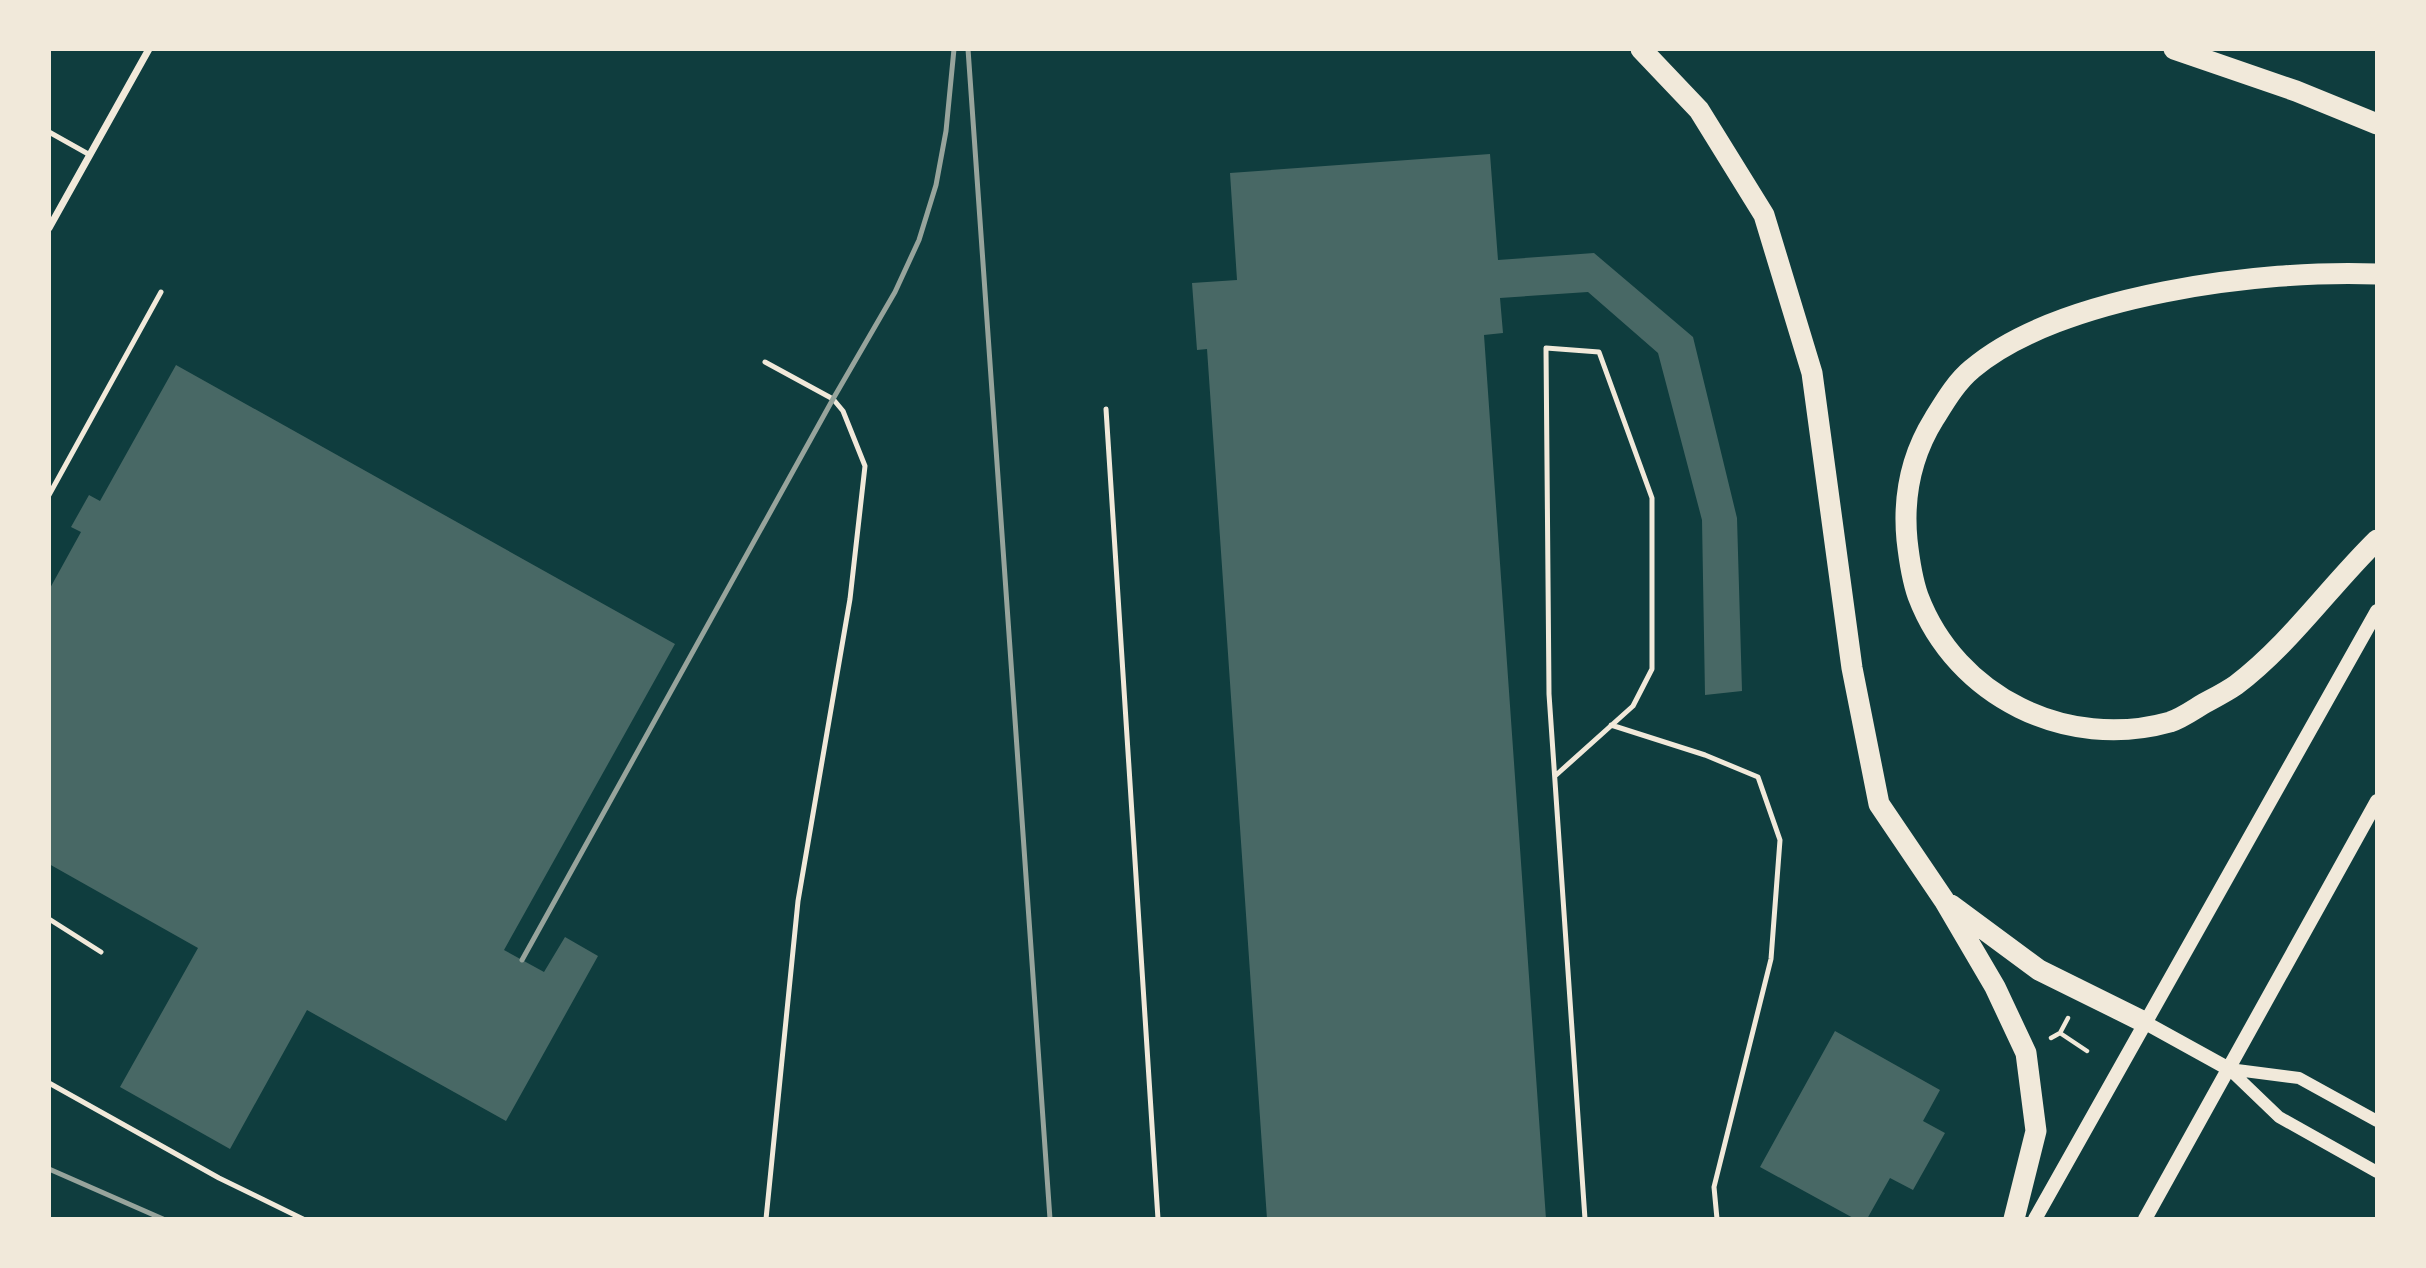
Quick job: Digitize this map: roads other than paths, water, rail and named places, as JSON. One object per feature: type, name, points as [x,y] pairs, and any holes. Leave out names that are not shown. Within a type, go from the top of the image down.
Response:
[{"type":"highway","points":[[1641,49],[1699,110],[1764,215],[1812,373],[1852,668],[1879,804],[1944,900],[1995,987],[2026,1053],[2036,1131],[2014,1219]]},
{"type":"highway","points":[[2174,49],[2296,91],[2377,124]]},
{"type":"highway","points":[[2377,274],[2294,276],[2221,282],[2144,297],[2072,316],[2035,330],[2004,346],[1969,370],[1944,403],[1923,438],[1910,476],[1904,514],[1918,595],[1937,634],[1966,671],[1997,696],[2032,714],[2074,728],[2124,730],[2173,721],[2235,686],[2278,649],[2377,540]]},
{"type":"highway","points":[[1944,900],[2039,970],[2144,1022]]},
{"type":"main road","points":[[2035,1219],[2377,611]]},
{"type":"main road","points":[[2145,1219],[2377,801]]},
{"type":"main road","points":[[2144,1022],[2229,1069]]},
{"type":"street","points":[[49,228],[149,49]]},
{"type":"street","points":[[2229,1069],[2299,1078],[2377,1121]]},
{"type":"street","points":[[2229,1069],[2278,1116],[2377,1172]]},
{"type":"lane","points":[[49,132],[90,155]]},
{"type":"lane","points":[[49,495],[161,292]]},
{"type":"lane","points":[[1555,776],[1633,706],[1652,669],[1652,498],[1599,352],[1546,348],[1549,694],[1586,1219]]},
{"type":"lane","points":[[765,362],[833,399],[843,411],[865,466],[850,599],[798,901],[766,1219]]},
{"type":"lane","points":[[1106,409],[1157,1219]]},
{"type":"lane","points":[[1611,725],[1705,755],[1758,778],[1780,840],[1771,959],[1714,1187],[1717,1219]]},
{"type":"lane","points":[[49,919],[101,952]]},
{"type":"lane","points":[[49,1083],[219,1178],[303,1219]]},
{"type":"railway","points":[[522,960],[895,292],[919,240],[936,185],[946,131],[954,49]]},
{"type":"railway","points":[[968,49],[1050,1219]]},
{"type":"railway","points":[[49,1169],[163,1219]]}]
